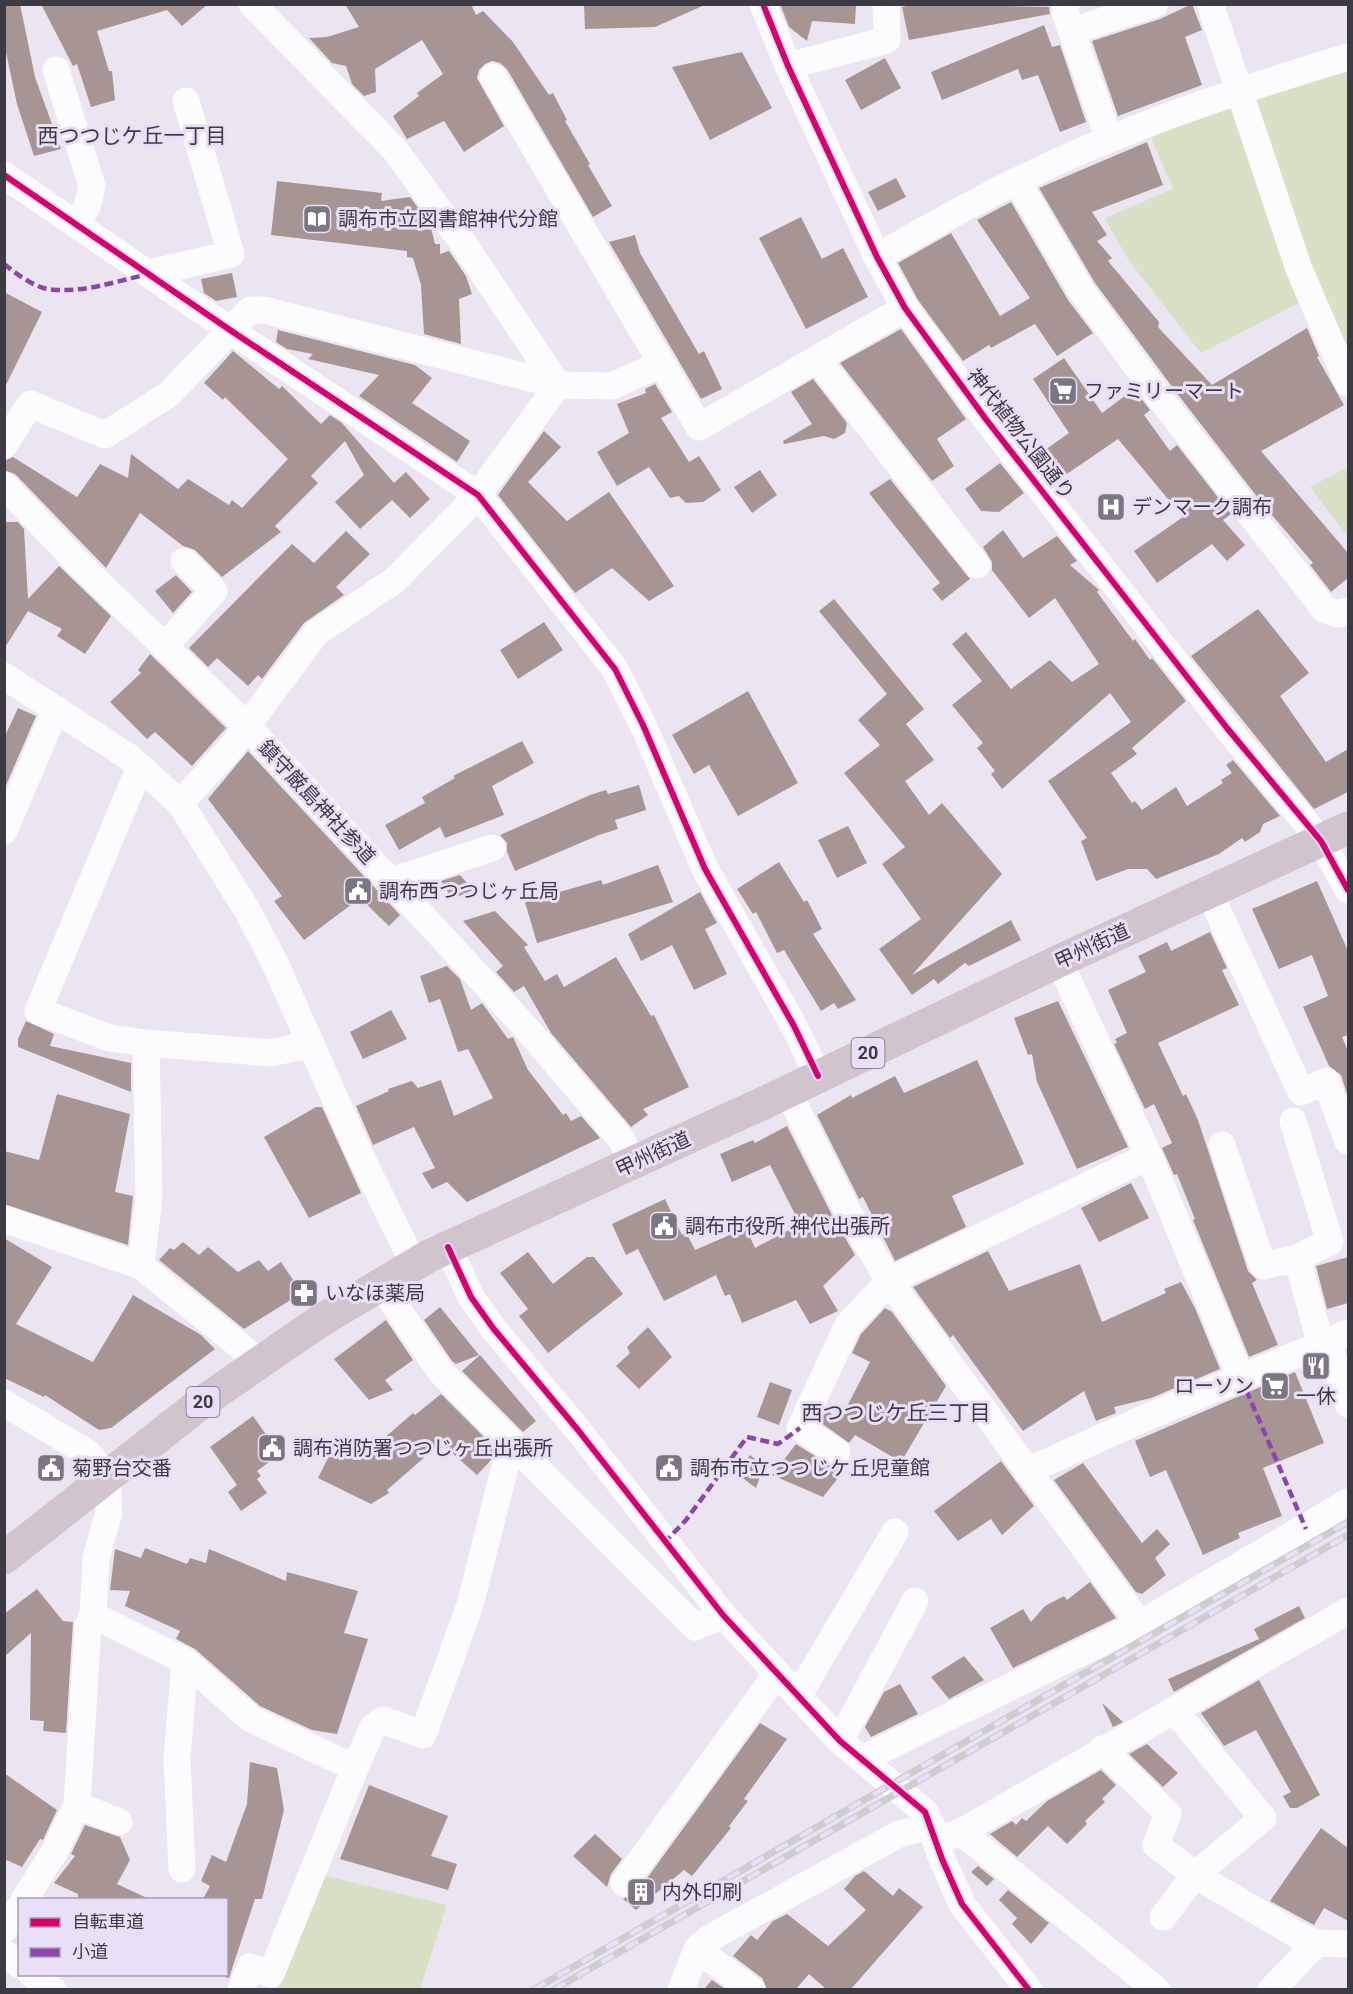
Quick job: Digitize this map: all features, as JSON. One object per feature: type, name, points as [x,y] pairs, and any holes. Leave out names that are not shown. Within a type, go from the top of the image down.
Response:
[{"type":"highway","name":"甲州街道","points":[[4,1558],[201,1403],[380,1284],[414,1264],[788,1092],[1059,962],[1335,835]]},
{"type":"street","points":[[252,4],[395,150],[463,243],[558,385]]},
{"type":"street","name":"神代植物公園通り","points":[[763,4],[788,66],[877,257],[905,308],[985,418],[1227,728],[1335,835],[1348,891]]},
{"type":"street","points":[[788,66],[887,40],[886,4]]},
{"type":"street","points":[[1066,4],[1065,12],[1109,139]]},
{"type":"street","points":[[1072,31],[1155,4]]},
{"type":"street","points":[[1210,4],[1299,269],[1348,383]]},
{"type":"street","points":[[877,257],[1017,181],[1109,139],[1238,90],[1348,57]]},
{"type":"street","points":[[56,70],[92,186],[87,207],[75,223]]},
{"type":"street","points":[[494,77],[699,427],[905,308]]},
{"type":"street","points":[[150,273],[231,254],[186,101]]},
{"type":"street","points":[[4,175],[230,330],[478,495],[615,669],[635,708],[705,869],[794,1026],[818,1076]]},
{"type":"street","points":[[1017,181],[1082,292],[1162,402],[1325,610],[1339,614],[1348,610]]},
{"type":"street","points":[[4,445],[30,404],[105,435],[169,394],[250,310],[264,310],[558,385],[612,386],[661,364]]},
{"type":"street","points":[[817,359],[977,565]]},
{"type":"street","points":[[180,803],[247,726],[316,633],[395,580],[478,495],[558,385]]},
{"type":"street","name":"鎮守厳島神社参道","points":[[4,485],[76,561],[247,726],[391,881],[556,1063],[621,1139],[633,1163]]},
{"type":"street","points":[[164,647],[214,591],[184,561]]},
{"type":"street","points":[[4,676],[140,767],[180,803],[248,909],[370,1177],[414,1264]]},
{"type":"street","points":[[4,831],[56,710]]},
{"type":"street","points":[[140,767],[38,1011],[110,1038],[146,1044],[270,1053],[311,1044]]},
{"type":"street","points":[[391,881],[492,848]]},
{"type":"street","points":[[1209,892],[1301,1092],[1326,1081],[1348,1141]]},
{"type":"street","points":[[1059,962],[1149,1156],[1241,1378]]},
{"type":"street","points":[[141,1266],[149,1196],[146,1044]]},
{"type":"street","points":[[788,1092],[846,1208],[889,1281],[1140,1624]]},
{"type":"street","points":[[1222,1145],[1263,1266],[1297,1258],[1330,1242],[1293,1121]]},
{"type":"street","points":[[837,1452],[800,1428],[848,1325],[889,1281],[1149,1156]]},
{"type":"street","points":[[4,1219],[141,1266],[261,1363]]},
{"type":"street","points":[[448,1247],[471,1297],[493,1328],[578,1430],[723,1615],[776,1675],[840,1740],[925,1812],[943,1833],[1157,1989]]},
{"type":"street","points":[[1297,1258],[1332,1340],[1348,1404]]},
{"type":"street","points":[[380,1284],[440,1371],[696,1627],[723,1615]]},
{"type":"street","points":[[1027,1471],[1332,1340]]},
{"type":"street","points":[[4,1403],[88,1452],[107,1479],[109,1512],[96,1558],[93,1615],[88,1625],[77,1806],[55,1851],[25,1898]]},
{"type":"street","points":[[241,1989],[250,1966],[271,1974],[373,1727],[383,1720],[423,1735],[470,1605],[511,1443]]},
{"type":"street","points":[[862,1760],[1140,1624],[1348,1502]]},
{"type":"street","points":[[798,1696],[894,1532]]},
{"type":"street","points":[[840,1740],[915,1601]]},
{"type":"street","points":[[681,1989],[697,1950],[708,1939],[899,1834],[943,1833],[1174,1710],[1348,1611]]},
{"type":"street","points":[[93,1615],[185,1661],[251,1719],[355,1768]]},
{"type":"street","points":[[182,1869],[177,1758],[185,1661]]},
{"type":"street","points":[[624,1883],[776,1675]]},
{"type":"street","points":[[1162,1917],[1195,1875],[1263,1818],[1174,1710]]},
{"type":"street","points":[[1102,1749],[1168,1814],[1156,1845],[1195,1875],[1317,1943],[1348,1944]]},
{"type":"street","points":[[77,1806],[119,1822]]},
{"type":"street","points":[[943,1833],[962,1904],[1029,1989]]},
{"type":"street","points":[[4,1929],[18,1910]]},
{"type":"street","points":[[1271,1989],[1317,1943]]},
{"type":"street","points":[[697,1950],[752,1989]]},
{"type":"street","points":[[4,1953],[18,1966]]},
{"type":"green space","points":[[1348,66],[1348,352],[1302,254],[1243,100]]},
{"type":"green space","points":[[1231,96],[1307,299],[1201,353],[1129,261],[1105,218],[1173,189],[1146,126]]},
{"type":"green space","points":[[1348,467],[1348,537],[1310,487]]},
{"type":"green space","points":[[322,1875],[447,1905],[420,1989],[278,1990]]},
{"type":"building","points":[[4,4],[20,4],[35,77],[61,149],[34,156],[17,104],[4,43]]},
{"type":"building","points":[[41,4],[208,4],[182,26],[167,10],[97,31],[109,71],[112,71],[115,100],[91,107],[77,64],[73,66]]},
{"type":"building","points":[[345,4],[471,4],[476,15],[483,11],[513,42],[549,95],[553,93],[567,120],[565,121],[612,206],[593,217],[507,69],[500,63],[492,61],[485,64],[479,70],[477,78],[504,126],[464,152],[444,121],[407,139],[393,116],[419,96],[417,93],[443,74],[422,40],[375,69],[376,92],[364,96],[352,84],[346,66],[332,63],[309,38],[327,37],[359,27]]},
{"type":"building","points":[[584,4],[707,4],[655,27],[585,29]]},
{"type":"building","points":[[780,4],[856,4],[855,24],[812,21],[807,41],[789,27]]},
{"type":"building","points":[[915,4],[1049,7],[1050,14],[909,40],[902,7]]},
{"type":"building","points":[[1192,4],[1202,30],[1185,37],[1202,85],[1118,116],[1092,41],[1160,19]]},
{"type":"building","points":[[1044,25],[1052,47],[1060,45],[1086,122],[1060,132],[1038,75],[1022,80],[1018,69],[942,100],[931,72]]},
{"type":"building","points":[[742,52],[772,108],[710,140],[672,67]]},
{"type":"building","points":[[885,58],[901,88],[861,110],[845,80]]},
{"type":"building","points":[[1147,142],[1163,185],[1092,212],[1107,235],[1097,241],[1112,258],[1108,261],[1159,322],[1158,327],[1212,385],[1307,328],[1319,356],[1317,357],[1344,405],[1261,451],[1348,553],[1348,578],[1331,592],[1310,565],[1313,563],[1265,507],[1095,283],[1039,188]]},
{"type":"building","points":[[896,178],[906,197],[878,211],[868,192]]},
{"type":"building","points":[[277,181],[382,193],[381,201],[410,197],[430,224],[435,244],[440,244],[440,254],[449,251],[466,276],[472,294],[459,299],[461,344],[424,334],[421,285],[413,258],[407,257],[407,251],[271,235]]},
{"type":"building","points":[[1011,202],[1068,300],[1093,333],[1057,356],[1035,324],[991,348],[989,345],[963,361],[918,300],[898,263],[951,233],[1000,316],[1030,298],[977,220]]},
{"type":"building","points":[[801,217],[822,259],[843,248],[868,297],[806,329],[759,238]]},
{"type":"building","points":[[635,235],[640,253],[699,354],[704,351],[722,389],[701,399],[609,242]]},
{"type":"building","points":[[232,273],[237,297],[216,301],[204,293],[201,279]]},
{"type":"building","points":[[4,292],[42,312],[4,389]]},
{"type":"building","points":[[901,329],[966,419],[937,439],[954,466],[932,481],[840,363]]},
{"type":"building","points":[[278,330],[415,365],[432,378],[412,403],[470,441],[457,462],[359,396],[379,375],[308,359],[313,354],[287,349],[276,342]]},
{"type":"building","points":[[233,351],[279,389],[282,386],[321,424],[330,415],[342,423],[394,483],[406,472],[430,499],[410,518],[392,500],[360,529],[335,502],[364,475],[345,441],[311,476],[318,483],[275,526],[281,532],[222,577],[195,550],[183,546],[140,513],[106,568],[15,474],[4,470],[4,461],[13,457],[77,497],[100,464],[128,478],[131,454],[178,489],[188,479],[229,505],[232,500],[242,508],[288,459],[225,397],[223,400],[204,383]]},
{"type":"building","points":[[1064,358],[1102,413],[1134,389],[1150,410],[1144,415],[1170,451],[1177,445],[1231,514],[1223,520],[1245,545],[1227,561],[1212,544],[1157,583],[1134,551],[1183,517],[1118,439],[1061,478],[1055,470],[1049,475],[1035,457],[1069,433],[1033,379]]},
{"type":"building","points":[[813,379],[847,423],[845,433],[834,439],[824,436],[784,444],[783,441],[812,424],[791,392]]},
{"type":"building","points":[[655,384],[672,412],[661,418],[689,462],[699,456],[721,490],[703,502],[686,503],[679,496],[670,498],[649,467],[617,486],[597,452],[629,433],[617,404],[646,393],[645,389]]},
{"type":"building","points":[[544,431],[561,447],[528,482],[567,521],[609,492],[674,586],[649,601],[612,568],[575,593],[498,495]]},
{"type":"building","points":[[1000,463],[1024,493],[999,512],[981,511],[965,489]]},
{"type":"building","points":[[760,470],[777,495],[752,513],[734,487]]},
{"type":"building","points":[[890,479],[970,579],[942,601],[932,589],[940,583],[869,493]]},
{"type":"building","points":[[4,522],[18,522],[24,529],[28,599],[59,566],[111,616],[85,654],[57,636],[62,629],[28,611],[4,649]]},
{"type":"building","points":[[1003,530],[1023,558],[1057,536],[1077,561],[1070,565],[1099,590],[1097,592],[1133,641],[1135,639],[1150,660],[1152,658],[1186,701],[1132,748],[1137,754],[1111,773],[1132,803],[1135,801],[1142,810],[1176,787],[1187,806],[1223,783],[1221,780],[1232,773],[1226,765],[1233,760],[1280,816],[1263,824],[1260,832],[1245,842],[1242,838],[1219,854],[1156,879],[1147,869],[1128,869],[1096,881],[1081,841],[1087,838],[1048,781],[1131,722],[1110,693],[1002,789],[991,774],[995,771],[977,748],[983,743],[952,705],[982,681],[952,644],[966,632],[1011,689],[1050,660],[1072,682],[1099,664],[1055,598],[1029,618],[992,570],[992,562],[983,547]]},
{"type":"building","points":[[346,531],[370,554],[336,587],[344,595],[304,623],[262,679],[258,675],[248,686],[217,658],[208,667],[189,648],[292,544],[314,563]]},
{"type":"building","points":[[176,575],[192,592],[173,613],[155,591]]},
{"type":"building","points":[[834,599],[924,709],[906,724],[934,760],[905,781],[929,815],[942,803],[1002,874],[912,975],[1011,920],[1021,940],[969,966],[965,963],[938,984],[934,979],[912,995],[879,949],[921,919],[882,864],[905,847],[844,773],[880,745],[858,720],[887,694],[819,611]]},
{"type":"building","points":[[1258,609],[1309,673],[1280,696],[1326,762],[1348,749],[1348,792],[1314,809],[1191,656]]},
{"type":"building","points":[[544,622],[563,650],[518,679],[500,650]]},
{"type":"building","points":[[150,654],[226,728],[192,766],[155,732],[147,739],[110,702],[141,673],[138,670]]},
{"type":"building","points":[[748,691],[798,783],[738,816],[709,765],[694,774],[672,735]]},
{"type":"building","points":[[18,708],[36,716],[4,790],[4,738]]},
{"type":"building","points":[[522,741],[534,763],[492,786],[504,815],[445,838],[440,827],[399,850],[385,825],[425,803],[422,797],[455,778],[453,776]]},
{"type":"building","points":[[248,751],[400,915],[389,926],[360,898],[304,940],[274,901],[282,896],[208,799]]},
{"type":"building","points":[[639,785],[646,810],[615,820],[618,829],[515,871],[507,852],[507,843],[500,835],[590,795],[606,790],[608,794]]},
{"type":"building","points":[[848,826],[867,863],[837,878],[818,840]]},
{"type":"building","points":[[779,862],[804,902],[807,900],[822,929],[813,934],[856,1000],[838,1009],[834,1003],[821,1011],[784,950],[777,953],[756,912],[753,914],[737,889]]},
{"type":"building","points":[[658,865],[673,902],[537,943],[525,902],[601,880],[603,885]]},
{"type":"building","points":[[460,875],[473,890],[452,899],[441,881]]},
{"type":"building","points":[[1317,881],[1348,951],[1348,1035],[1342,1037],[1348,1051],[1348,1097],[1341,1075],[1329,1066],[1303,1007],[1328,996],[1312,955],[1279,969],[1252,909]]},
{"type":"building","points":[[700,892],[717,923],[705,929],[727,974],[694,990],[672,945],[641,961],[628,934]]},
{"type":"building","points":[[495,911],[528,945],[524,947],[545,981],[557,974],[564,987],[616,957],[651,1016],[654,1015],[689,1087],[643,1109],[648,1115],[631,1127],[551,1033],[524,986],[514,992],[496,972],[503,966],[463,921]]},
{"type":"building","points":[[1210,932],[1227,968],[1222,970],[1239,1005],[1158,1043],[1183,1096],[1186,1094],[1198,1120],[1248,1271],[1257,1280],[1252,1283],[1278,1345],[1249,1357],[1193,1220],[1195,1219],[1177,1174],[1174,1175],[1162,1148],[1172,1143],[1154,1104],[1145,1109],[1114,1044],[1117,1043],[1115,1039],[1127,1033],[1108,990],[1146,972],[1138,956],[1167,942],[1171,951]]},
{"type":"building","points":[[447,966],[460,979],[471,1010],[482,1003],[508,1039],[513,1037],[528,1070],[563,1115],[566,1113],[571,1121],[581,1116],[600,1138],[467,1202],[447,1182],[432,1189],[422,1173],[435,1168],[414,1127],[373,1145],[356,1106],[389,1091],[388,1089],[412,1081],[418,1088],[441,1080],[454,1116],[493,1098],[468,1049],[458,1052],[440,999],[429,1003],[420,976]]},
{"type":"building","points":[[1058,1001],[1128,1147],[1077,1169],[1037,1082],[1032,1054],[1028,1055],[1014,1018]]},
{"type":"building","points":[[391,1010],[407,1039],[363,1059],[350,1032]]},
{"type":"building","points":[[26,1021],[54,1034],[50,1046],[131,1063],[131,1092],[18,1047],[18,1039]]},
{"type":"building","points":[[977,1060],[1024,1164],[952,1196],[966,1227],[895,1261],[863,1197],[859,1199],[817,1115],[851,1095],[852,1098],[895,1076],[904,1093]]},
{"type":"building","points":[[57,1094],[130,1114],[115,1192],[133,1196],[128,1245],[4,1204],[4,1151],[39,1160]]},
{"type":"building","points":[[316,1107],[322,1107],[361,1193],[309,1218],[264,1137]]},
{"type":"building","points":[[787,1126],[855,1255],[823,1286],[838,1311],[810,1324],[796,1300],[742,1323],[730,1294],[725,1296],[716,1275],[664,1301],[638,1249],[626,1255],[612,1224],[665,1199],[682,1235],[686,1232],[695,1250],[746,1228],[755,1248],[800,1224],[770,1165],[732,1182],[720,1154],[753,1140],[755,1143]]},
{"type":"building","points":[[1131,1183],[1149,1218],[1099,1242],[1081,1208]]},
{"type":"building","points":[[4,1238],[52,1267],[16,1324],[93,1362],[133,1295],[201,1335],[215,1349],[111,1428],[99,1430],[45,1395],[44,1397],[4,1378]]},
{"type":"building","points":[[183,1242],[199,1255],[208,1247],[238,1272],[259,1260],[268,1271],[281,1262],[302,1293],[244,1329],[159,1260],[170,1248],[174,1250]]},
{"type":"building","points":[[988,1251],[1009,1291],[1080,1264],[1102,1322],[1166,1293],[1164,1289],[1181,1282],[1195,1308],[1220,1369],[1151,1398],[1114,1407],[1116,1413],[1096,1421],[1084,1391],[1023,1431],[953,1335],[950,1338],[913,1287]]},
{"type":"building","points":[[528,1252],[553,1284],[587,1257],[594,1257],[623,1294],[548,1353],[519,1316],[528,1309],[500,1273]]},
{"type":"building","points":[[1348,1257],[1348,1303],[1327,1309],[1316,1266]]},
{"type":"building","points":[[440,1307],[479,1355],[456,1364],[452,1361],[424,1320]]},
{"type":"building","points":[[885,1308],[892,1312],[946,1386],[901,1462],[855,1435],[849,1443],[820,1422],[826,1410],[840,1420],[870,1362],[852,1353],[861,1334]]},
{"type":"building","points":[[386,1320],[413,1360],[385,1380],[393,1390],[369,1400],[334,1359]]},
{"type":"building","points":[[648,1327],[672,1357],[639,1389],[616,1366],[630,1353],[627,1347]]},
{"type":"building","points":[[480,1355],[536,1421],[523,1432],[462,1371]]},
{"type":"building","points":[[1295,1372],[1324,1443],[1263,1468],[1282,1516],[1238,1533],[1240,1538],[1203,1555],[1166,1470],[1150,1477],[1135,1441]]},
{"type":"building","points":[[770,1382],[792,1390],[779,1425],[757,1417]]},
{"type":"building","points":[[441,1394],[494,1447],[491,1460],[477,1475],[441,1443],[387,1490],[389,1493],[371,1504],[318,1478],[331,1452],[341,1445],[357,1442],[368,1452],[413,1413],[415,1415]]},
{"type":"building","points":[[253,1416],[280,1454],[257,1471],[261,1476],[257,1479],[267,1493],[241,1511],[228,1492],[237,1485],[210,1447]]},
{"type":"building","points":[[796,1444],[842,1473],[823,1497],[772,1475]]},
{"type":"building","points":[[750,1455],[764,1466],[756,1488],[736,1473]]},
{"type":"building","points":[[1001,1461],[1034,1506],[1002,1535],[991,1519],[958,1541],[934,1511]]},
{"type":"building","points":[[1083,1463],[1142,1543],[1157,1529],[1170,1544],[1155,1558],[1166,1575],[1142,1594],[1136,1592],[1054,1480]]},
{"type":"building","points":[[145,1548],[187,1564],[190,1558],[206,1563],[209,1549],[286,1581],[287,1572],[358,1591],[344,1633],[368,1639],[337,1734],[312,1730],[260,1706],[195,1649],[176,1639],[180,1631],[125,1606],[130,1591],[110,1590],[115,1549],[141,1558]]},
{"type":"building","points":[[1090,1582],[1116,1618],[1013,1668],[990,1628],[1023,1609],[1031,1622],[1045,1606],[1064,1596],[1067,1600]]},
{"type":"building","points":[[37,1589],[63,1621],[73,1622],[66,1733],[43,1731],[44,1721],[30,1720],[31,1633],[4,1657],[4,1614]]},
{"type":"building","points":[[1299,1606],[1305,1618],[1174,1692],[1168,1679],[1259,1639],[1254,1629]]},
{"type":"building","points":[[964,1656],[984,1680],[949,1699],[931,1677]]},
{"type":"building","points":[[1259,1680],[1320,1795],[1297,1808],[1290,1808],[1283,1796],[1291,1792],[1256,1730],[1224,1746],[1201,1713]]},
{"type":"building","points":[[900,1684],[918,1714],[871,1737],[865,1727],[884,1692]]},
{"type":"building","points":[[1102,1703],[1123,1722],[1113,1727]]},
{"type":"building","points":[[760,1723],[787,1739],[744,1799],[748,1801],[729,1826],[731,1828],[692,1876],[684,1870],[636,1910],[623,1899],[637,1892]]},
{"type":"building","points":[[1147,1744],[1178,1773],[1163,1787],[1129,1754]]},
{"type":"building","points":[[250,1762],[277,1768],[284,1810],[262,1899],[255,1899],[229,1978],[226,1978],[228,1976],[228,1898],[204,1898],[210,1886],[201,1881],[212,1855],[226,1862],[247,1804]]},
{"type":"building","points":[[1101,1770],[1116,1785],[1102,1799],[1105,1802],[1085,1821],[1087,1824],[1067,1844],[1048,1826],[1017,1857],[990,1834],[1012,1821],[1016,1825],[1022,1818],[1026,1821],[1047,1801]]},
{"type":"building","points":[[4,1773],[57,1810],[43,1840],[40,1839],[22,1867],[4,1859]]},
{"type":"building","points":[[369,1785],[448,1816],[431,1856],[457,1864],[448,1890],[340,1859]]},
{"type":"building","points":[[85,1825],[120,1837],[130,1860],[117,1884],[147,1898],[78,1898],[78,1894],[54,1883],[75,1856],[71,1854]]},
{"type":"building","points":[[1321,1828],[1348,1848],[1348,1921],[1324,1908],[1314,1925],[1270,1901]]},
{"type":"building","points":[[595,1834],[622,1859],[611,1874],[607,1887],[573,1856]]},
{"type":"building","points":[[978,1866],[994,1879],[987,1886],[971,1872]]},
{"type":"building","points":[[864,1871],[893,1896],[899,1888],[923,1907],[851,1989],[826,1989],[809,1974],[796,1989],[767,1989],[762,1978],[733,1956],[751,1935],[757,1940],[773,1921],[787,1914],[828,1946],[866,1910],[844,1889],[855,1876]]},
{"type":"building","points":[[1008,1890],[1049,1923],[1031,1944],[1012,1924],[1017,1918],[999,1900]]},
{"type":"building","points":[[712,1980],[725,1989],[704,1989]]},
{"type":"railway","points":[[533,1990],[1348,1522]]},
{"type":"railway","points":[[553,1990],[1348,1535]]},
{"type":"marked path","points":[[4,264],[36,285],[61,290],[99,286],[149,274]]},
{"type":"marked path","points":[[1241,1378],[1306,1529]]},
{"type":"marked path","points":[[664,1543],[686,1520],[747,1437],[778,1444],[800,1428]]},
{"type":"cycle path","points":[[763,4],[788,66],[877,257],[905,308],[985,418],[1227,728],[1321,841],[1348,890]]},
{"type":"cycle path","points":[[4,175],[230,330],[478,495],[615,669],[643,725],[705,869],[794,1026],[818,1076]]},
{"type":"cycle path","points":[[448,1247],[471,1297],[493,1328],[578,1430],[723,1615],[840,1741],[925,1812],[962,1904],[1029,1990]]},
{"type":"place","name":"調布市立図書館神代分館","points":[[317,219]]},
{"type":"place","name":"ファミリーマート","points":[[1063,391]]},
{"type":"place","name":"デンマーク調布","points":[[1111,507]]},
{"type":"place","name":"調布西つつじヶ丘局","points":[[358,891]]},
{"type":"place","name":"調布市役所 神代出張所","points":[[664,1226]]},
{"type":"place","name":"いなほ薬局","points":[[304,1293]]},
{"type":"place","name":"一休","points":[[1316,1366]]},
{"type":"place","name":"ローソン","points":[[1275,1386]]},
{"type":"place","name":"調布消防署つつじヶ丘出張所","points":[[272,1448]]},
{"type":"place","name":"菊野台交番","points":[[51,1468]]},
{"type":"place","name":"調布市立つつじケ丘児童館","points":[[669,1468]]},
{"type":"place","name":"内外印刷","points":[[641,1892]]},
{"type":"district","name":"西つつじケ丘一丁目","points":[[132,136]]},
{"type":"district","name":"西つつじケ丘三丁目","points":[[896,1413]]}]
